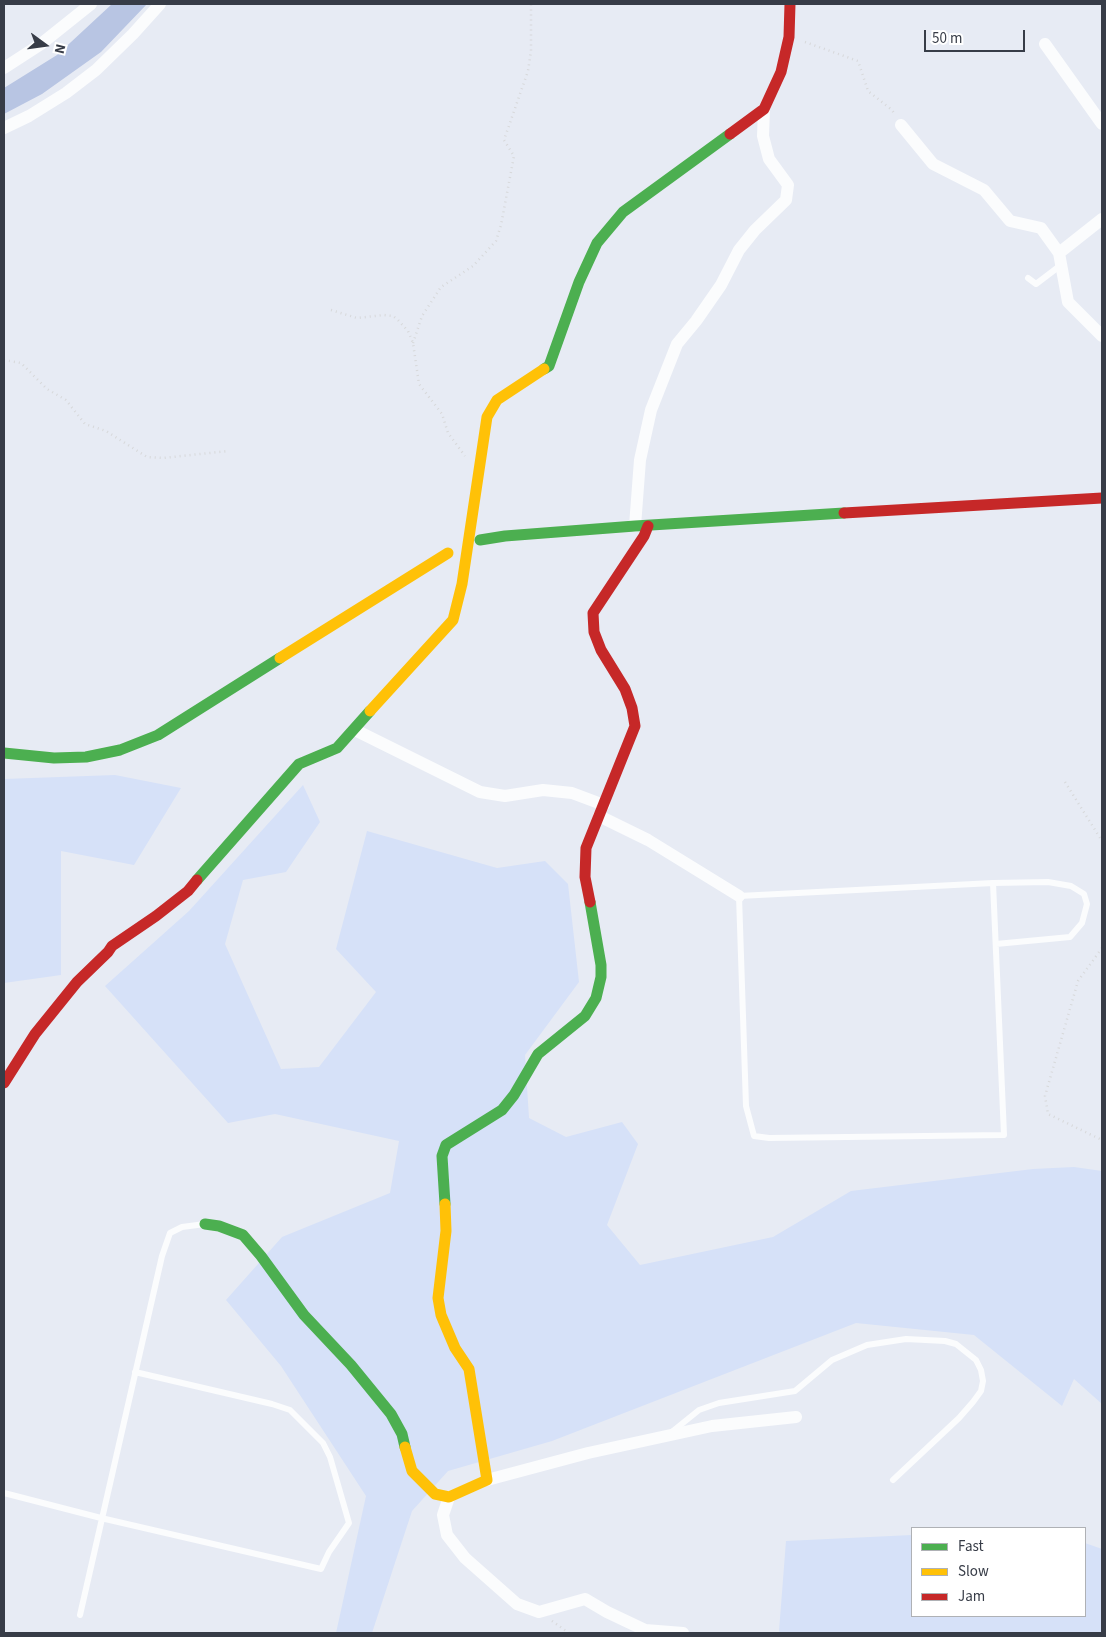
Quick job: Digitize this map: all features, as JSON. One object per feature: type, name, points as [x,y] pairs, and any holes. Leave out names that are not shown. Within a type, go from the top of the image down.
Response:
[{"type":"street","points":[[4,68],[41,44],[91,4]]},
{"type":"street","points":[[4,128],[36,112],[66,93],[96,70],[133,34],[160,4]]},
{"type":"street","points":[[487,1480],[469,1369],[455,1348],[441,1315],[438,1298],[446,1231],[442,1156],[446,1145],[502,1110],[514,1095],[538,1054],[585,1016],[596,998],[601,977],[601,964],[586,878],[586,848],[627,750],[635,726],[632,708],[625,689],[601,650],[594,632],[593,614],[644,536],[640,460],[651,410],[677,344],[721,285],[739,250],[755,230],[786,200],[788,185],[769,159],[763,136],[764,109],[781,72],[789,37],[790,4]]},
{"type":"street","points":[[1045,44],[1102,124]]},
{"type":"street","points":[[4,1083],[36,1034],[77,982],[112,946],[156,916],[188,890],[300,764],[337,748],[453,620],[462,584],[487,417],[498,400],[549,366],[579,282],[596,244],[623,212],[764,109]]},
{"type":"street","points":[[901,125],[933,164],[984,190],[1010,221],[1041,228],[1060,259],[1068,302],[1102,336]]},
{"type":"street","points":[[1060,259],[1102,219]]},
{"type":"street","points":[[480,540],[505,536],[642,526],[1102,498]]},
{"type":"street","points":[[4,753],[54,758],[86,758],[120,750],[158,735],[448,553]]},
{"type":"street","points":[[355,730],[480,792],[505,796],[543,790],[572,793],[739,896]]},
{"type":"street","points":[[205,1224],[219,1226],[242,1235],[261,1256],[304,1315],[352,1365],[391,1414],[402,1434],[412,1471],[435,1494],[449,1497],[487,1480],[588,1453],[712,1426],[796,1417]]},
{"type":"street","points":[[449,1497],[443,1515],[447,1535],[465,1558],[517,1604],[538,1612],[585,1599],[606,1612],[645,1630],[683,1633]]},
{"type":"lane","points":[[1028,278],[1036,284],[1060,259]]},
{"type":"lane","points":[[993,883],[1004,1135],[769,1138],[754,1136],[746,1106],[739,896],[993,883],[1048,882],[1070,886],[1084,894],[1087,904],[1082,923],[1070,937],[996,944]]},
{"type":"lane","points":[[80,1615],[162,1256],[170,1233],[182,1228],[205,1224]]},
{"type":"lane","points":[[666,1437],[699,1410],[719,1403],[795,1391],[832,1360],[867,1345],[906,1339],[945,1341],[956,1344],[976,1360],[982,1370],[983,1381],[981,1391],[958,1418],[893,1480]]},
{"type":"lane","points":[[4,1493],[101,1518],[321,1569],[329,1552],[349,1523],[330,1457],[322,1443],[290,1410],[272,1404],[135,1372]]},
{"type":"path","points":[[413,343],[422,316],[441,287],[473,266],[496,241],[501,225],[514,156],[504,140],[528,71],[531,51],[531,4]]},
{"type":"path","points":[[789,37],[858,61],[868,91],[892,110],[901,125]]},
{"type":"path","points":[[331,310],[357,318],[393,316],[408,331],[413,343],[419,384],[442,414],[448,433],[459,450],[467,459],[480,464]]},
{"type":"path","points":[[4,360],[21,364],[47,389],[66,400],[85,424],[106,431],[148,457],[163,458],[228,451]]},
{"type":"path","points":[[1065,782],[1102,842]]},
{"type":"path","points":[[1102,948],[1078,981],[1045,1096],[1048,1114],[1102,1140]]},
{"type":"shaded area","points":[[112,4],[147,4],[101,52],[42,94],[4,114],[4,88],[57,55]]},
{"type":"shaded area","points":[[115,775],[181,788],[134,865],[61,851],[61,975],[4,983],[4,779]]},
{"type":"shaded area","points":[[303,785],[320,822],[286,872],[243,880],[225,944],[281,1069],[319,1067],[376,992],[336,949],[367,831],[497,868],[545,861],[568,884],[579,982],[525,1055],[529,1118],[566,1137],[622,1122],[638,1144],[607,1225],[640,1265],[773,1237],[851,1191],[1033,1169],[1074,1167],[1102,1171],[1102,1404],[1074,1379],[1062,1406],[974,1335],[856,1323],[552,1441],[448,1471],[412,1511],[372,1633],[336,1633],[366,1496],[281,1366],[226,1300],[282,1237],[390,1193],[399,1141],[275,1114],[228,1123],[105,986],[189,911]]},
{"type":"shaded area","points":[[911,1535],[911,1617],[1086,1617],[1086,1543],[1102,1549],[1102,1633],[781,1633],[779,1631],[786,1541]]},
{"type":"traffic: fast","points":[[544,369],[549,366],[579,282],[597,243],[623,212],[730,134]]},
{"type":"traffic: fast","points":[[480,540],[505,536],[635,526],[844,513]]},
{"type":"traffic: fast","points":[[4,753],[54,758],[86,757],[120,750],[158,735],[280,658]]},
{"type":"traffic: fast","points":[[197,880],[299,764],[337,748],[370,711]]},
{"type":"traffic: fast","points":[[445,1204],[442,1156],[446,1145],[502,1110],[514,1095],[538,1054],[585,1016],[596,998],[601,977],[601,965],[590,902]]},
{"type":"traffic: fast","points":[[205,1224],[219,1226],[243,1235],[261,1256],[304,1315],[351,1365],[391,1414],[402,1434],[405,1447]]},
{"type":"traffic: slow","points":[[370,711],[453,620],[462,584],[487,417],[497,400],[544,369]]},
{"type":"traffic: slow","points":[[280,658],[448,553]]},
{"type":"traffic: slow","points":[[405,1447],[412,1471],[435,1494],[449,1497],[487,1480],[469,1369],[455,1348],[441,1315],[438,1298],[446,1231],[445,1204]]},
{"type":"traffic: jam","points":[[730,134],[764,109],[781,72],[789,37],[790,4]]},
{"type":"traffic: jam","points":[[844,513],[1102,498]]},
{"type":"traffic: jam","points":[[590,902],[585,877],[586,848],[635,726],[632,708],[625,689],[601,650],[594,632],[593,613],[644,536],[648,526]]},
{"type":"traffic: jam","points":[[4,1083],[35,1034],[77,982],[112,946],[156,916],[188,891],[197,880]]}]
